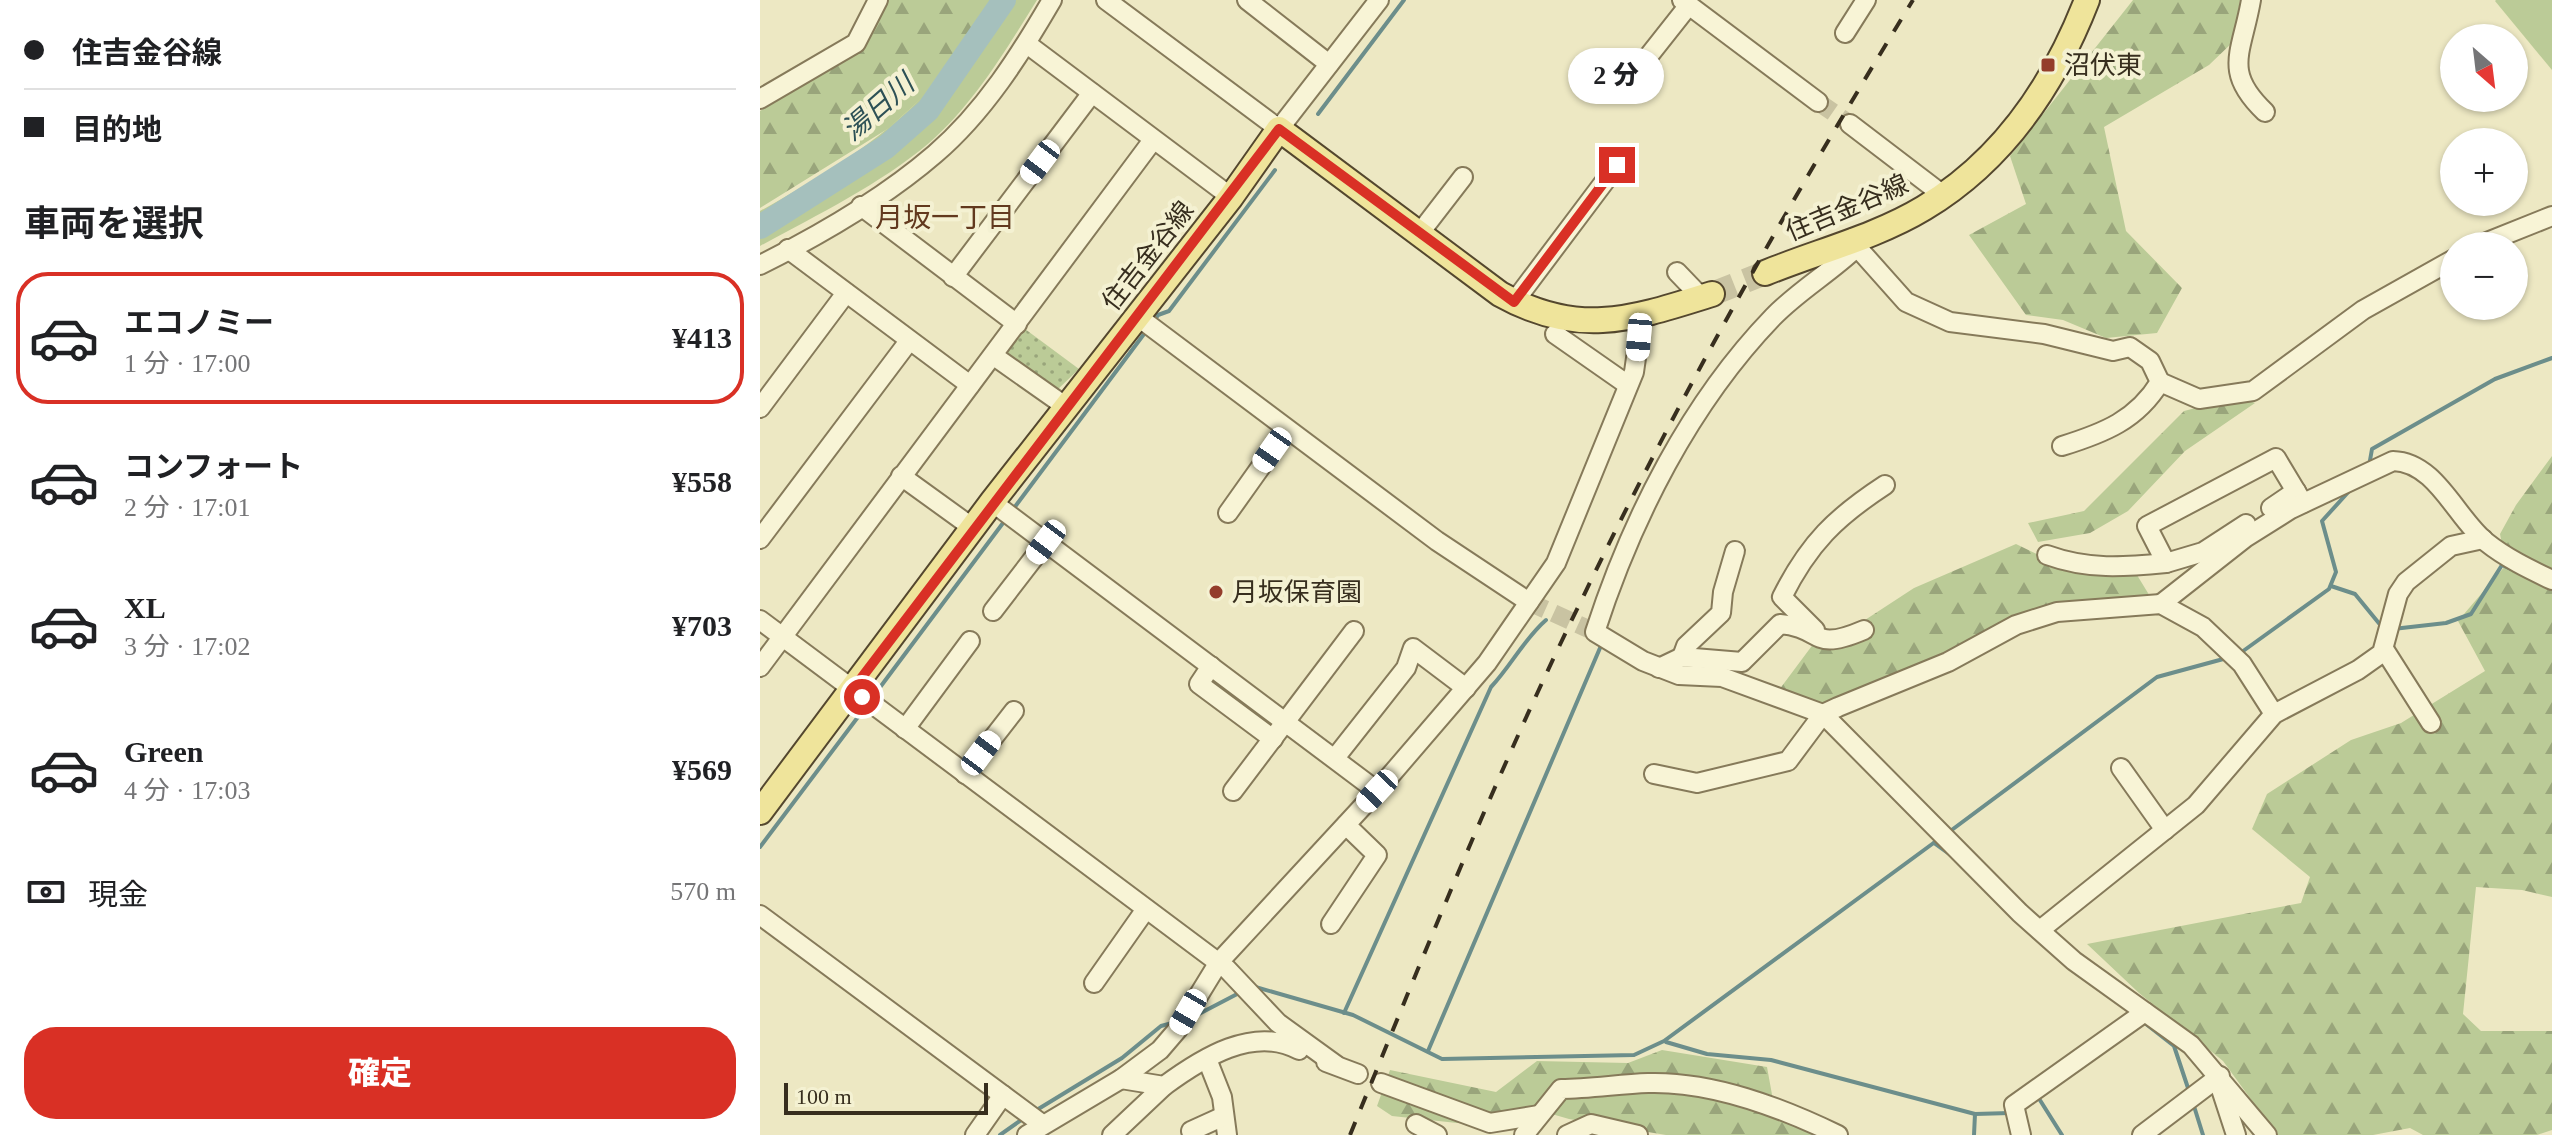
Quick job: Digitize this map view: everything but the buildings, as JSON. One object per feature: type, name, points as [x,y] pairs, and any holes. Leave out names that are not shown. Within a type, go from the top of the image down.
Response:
[{"type":"main road","name":"住吉金谷線","points":[[1765,273],[1855,242],[1904,218],[1943,195],[1987,161],[2033,107],[2061,62],[2083,2]]},
{"type":"main road","name":"住吉金谷線","points":[[760,812],[864,698],[973,528],[1003,511],[1065,406],[1146,323],[1279,129]]},
{"type":"main road","points":[[1279,129],[1514,302],[1571,320],[1636,319],[1707,296]]},
{"type":"street","points":[[760,99],[847,51],[867,28],[878,0]]},
{"type":"street","points":[[760,265],[861,206],[937,153],[1015,64],[1052,0]]},
{"type":"street","points":[[1106,0],[1279,129],[1379,0]]},
{"type":"street","points":[[1845,33],[1866,0]]},
{"type":"street","points":[[2251,0],[2238,80],[2265,112]]},
{"type":"street","points":[[1255,2],[1329,64]]},
{"type":"street","points":[[1636,72],[1686,2],[1818,102]]},
{"type":"street","points":[[1027,44],[1231,197]]},
{"type":"street","points":[[953,277],[1092,93]]},
{"type":"street","points":[[1850,124],[1943,195]]},
{"type":"street","points":[[760,667],[1153,140]]},
{"type":"street","points":[[1514,302],[1617,165]]},
{"type":"street","points":[[1419,234],[1463,177]]},
{"type":"street","points":[[861,206],[1017,324]]},
{"type":"street","points":[[2512,232],[2552,216]]},
{"type":"street","points":[[2267,1135],[2191,1045],[2140,1016],[2074,961],[1823,714],[1722,677],[1679,675],[1659,668],[1595,632],[1607,595],[1674,450],[1730,367],[1776,314],[1830,274],[1855,242],[1906,302],[1950,322],[2044,334],[2113,351],[2130,347],[2150,361],[2160,382],[2199,399],[2253,391],[2363,310],[2440,267]]},
{"type":"street","points":[[760,279],[783,252]]},
{"type":"street","points":[[783,252],[846,293],[970,385]]},
{"type":"street","points":[[1677,272],[1707,296]]},
{"type":"street","points":[[760,408],[846,293]]},
{"type":"street","points":[[760,915],[1003,1095],[1032,1122],[1121,1079],[1160,1050],[1178,1029],[1219,962],[1377,791],[1466,688],[1556,563],[1638,356],[1636,319]]},
{"type":"street","points":[[1146,323],[1437,541],[1529,602]]},
{"type":"street","points":[[1555,334],[1628,385]]},
{"type":"street","points":[[760,539],[909,341]]},
{"type":"street","points":[[994,356],[1065,406]]},
{"type":"street","points":[[2062,446],[2114,427],[2147,404],[2160,382]]},
{"type":"street","points":[[1228,513],[1287,430]]},
{"type":"street","points":[[2166,563],[2147,526],[2276,458],[2300,497]]},
{"type":"street","points":[[2047,555],[2089,566],[2166,563],[2203,552],[2300,497],[2347,483],[2393,461],[2407,461],[2428,475],[2483,539],[2505,556],[2552,580]]},
{"type":"street","points":[[901,476],[973,528]]},
{"type":"street","points":[[1825,640],[1782,597],[1797,567],[1842,513],[1885,485]]},
{"type":"street","points":[[2161,604],[2300,497]]},
{"type":"street","points":[[1003,511],[1377,791]]},
{"type":"street","points":[[2040,930],[2196,805],[2274,714],[2358,670],[2388,635],[2398,594],[2406,582],[2451,546],[2483,539]]},
{"type":"street","points":[[993,611],[1046,542]]},
{"type":"street","points":[[1682,657],[1686,646],[1721,613],[1723,592],[1735,551]]},
{"type":"street","points":[[1654,774],[1697,783],[1788,761],[1823,714],[1948,662],[2016,625],[2057,612],[2161,604],[2203,627],[2241,662],[2274,714]]},
{"type":"street","points":[[760,620],[1219,962],[1287,1030],[1336,1065]]},
{"type":"street","points":[[1659,668],[1682,657],[1742,662],[1780,624],[1797,626],[1819,641],[1838,641],[1864,630]]},
{"type":"street","points":[[1233,791],[1354,631]]},
{"type":"street","points":[[2388,635],[2431,723]]},
{"type":"street","points":[[905,729],[970,641]]},
{"type":"street","points":[[1335,758],[1406,668],[1413,648],[1466,688]]},
{"type":"street","points":[[1211,666],[1199,684],[1273,739]]},
{"type":"street","points":[[965,774],[1014,711]]},
{"type":"street","points":[[2121,768],[2165,830]]},
{"type":"street","points":[[1331,924],[1377,855],[1346,825]]},
{"type":"street","points":[[1094,983],[1146,909]]},
{"type":"street","points":[[2017,1120],[2140,1016]]},
{"type":"street","points":[[1112,1135],[1164,1086],[1207,1059],[1265,1038],[1282,1040],[1315,1059],[1358,1074]]},
{"type":"street","points":[[1207,1059],[1222,1097],[1227,1135]]},
{"type":"street","points":[[2142,1135],[2219,1077]]},
{"type":"street","points":[[2219,1077],[2236,1135]]},
{"type":"street","points":[[1121,1079],[1164,1086]]},
{"type":"street","points":[[1381,1083],[1490,1123],[1539,1115]]},
{"type":"street","points":[[1524,1135],[1561,1089],[1649,1083],[1708,1088],[1805,1119],[1838,1135]]},
{"type":"street","points":[[975,1135],[1003,1095]]},
{"type":"street","points":[[1537,1135],[1548,1120],[1552,1099]]},
{"type":"street","points":[[1191,1131],[1224,1116]]},
{"type":"street","points":[[1416,1124],[1437,1135]]},
{"type":"street","points":[[1567,1135],[1591,1124],[1638,1135]]},
{"type":"green space","points":[[882,0],[991,0],[923,97],[889,128],[760,208],[760,111],[859,52]]},
{"type":"green space","points":[[991,0],[1037,0],[988,76],[945,128],[910,158],[869,186],[760,246],[760,211],[846,159],[906,112],[942,73]]},
{"type":"green space","points":[[2133,0],[2240,0],[2233,42],[2209,65],[2104,127],[2126,231],[2182,288],[2157,333],[2106,338],[2063,320],[2026,315],[1969,235],[2026,204],[2010,156]]},
{"type":"green space","points":[[2552,0],[2552,70],[2528,41],[2528,24],[2514,24],[2495,1]]},
{"type":"green space","points":[[1025,329],[1079,369],[1055,392],[1007,353]]},
{"type":"green space","points":[[2238,397],[2255,403],[2185,451],[2128,511],[2090,533],[2038,542],[2028,523],[2084,511],[2184,411]]},
{"type":"green space","points":[[2552,456],[2552,897],[2522,890],[2476,887],[2463,1014],[2481,1031],[2552,1031],[2552,1130],[2537,1135],[2423,1135],[2410,1128],[2373,1135],[2277,1135],[2223,1061],[2139,993],[2087,944],[2301,903],[2310,877],[2252,829],[2267,794],[2351,740],[2401,723],[2485,671],[2458,621],[2506,565],[2500,534],[2516,505]]},
{"type":"green space","points":[[2016,544],[2066,568],[2137,575],[2151,598],[2106,600],[2034,610],[1945,658],[1823,708],[1779,690],[1814,643],[1865,620],[1914,588]]},
{"type":"green space","points":[[1662,1050],[1767,1067],[1773,1100],[1829,1135],[1666,1135],[1569,1119],[1531,1108],[1457,1123],[1392,1116],[1377,1106],[1390,1070],[1496,1092],[1537,1061],[1628,1063]]},
{"type":"waterway","name":"湯日川","points":[[760,227],[886,147],[928,110],[1004,0]]},
{"type":"waterway","points":[[1318,114],[1404,0]]},
{"type":"waterway","points":[[1153,323],[1158,315],[1169,311],[1275,170]]},
{"type":"waterway","points":[[1011,512],[1147,330]]},
{"type":"waterway","points":[[2369,466],[2372,449],[2495,379],[2552,358]]},
{"type":"waterway","points":[[2239,654],[2329,589],[2336,572],[2322,521],[2352,488]]},
{"type":"waterway","points":[[872,698],[1006,519]]},
{"type":"waterway","points":[[2393,629],[2446,623],[2471,614],[2502,565],[2511,569]]},
{"type":"waterway","points":[[2331,586],[2355,594],[2382,627]]},
{"type":"waterway","points":[[1344,1013],[1491,687],[1546,620]]},
{"type":"waterway","points":[[1428,1051],[1600,648]]},
{"type":"waterway","points":[[1949,832],[2157,677],[2227,658]]},
{"type":"waterway","points":[[760,847],[867,705]]},
{"type":"waterway","points":[[1252,986],[1353,1015],[1442,1059],[1634,1055],[1664,1041],[1939,839]]},
{"type":"waterway","points":[[1934,843],[1952,856]]},
{"type":"waterway","points":[[1195,1016],[1241,992]]},
{"type":"waterway","points":[[1035,1111],[1122,1058],[1161,1026],[1176,1022]]},
{"type":"waterway","points":[[2146,1024],[2174,1046],[2189,1091]]},
{"type":"waterway","points":[[1666,1042],[1707,1054],[1771,1060],[1975,1114],[2010,1113]]},
{"type":"waterway","points":[[2038,1097],[2062,1135]]},
{"type":"waterway","points":[[2193,1103],[2203,1135]]},
{"type":"waterway","points":[[1974,1135],[1975,1114]]},
{"type":"waterway","points":[[1000,1135],[1024,1118]]},
{"type":"tunnel","points":[[1818,102],[1850,124]]},
{"type":"tunnel","points":[[1712,294],[1765,273]]},
{"type":"tunnel","points":[[1529,602],[1595,632]]},
{"type":"railway","points":[[1350,1135],[1491,796],[1621,520],[1740,294],[1913,0]]},
{"type":"place","name":"沼伏東","points":[[2048,65]]},
{"type":"place","name":"月坂保育園","points":[[1216,592]]},
{"type":"district","name":"月坂一丁目","points":[[945,217]]},
{"type":"route","points":[[862,697],[853,689],[1065,406],[1231,197],[1279,129],[1514,302],[1617,165]]}]
